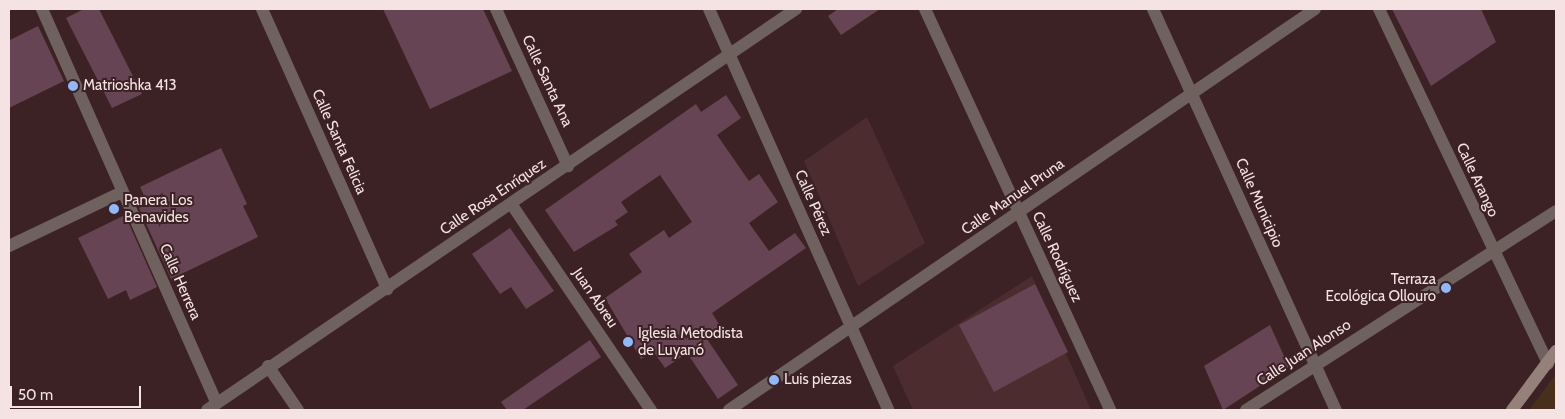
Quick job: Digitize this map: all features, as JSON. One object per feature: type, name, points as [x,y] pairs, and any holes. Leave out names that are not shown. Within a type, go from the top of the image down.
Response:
[{"type":"main road","points":[[1512,410],[1556,351]]},
{"type":"street","name":"Calle Herrera","points":[[42,9],[122,192],[212,407]]},
{"type":"street","name":"Calle Santa Felicia","points":[[262,9],[387,289]]},
{"type":"street","name":"Calle Santa Ana","points":[[496,9],[568,166]]},
{"type":"street","name":"Calle Pérez","points":[[708,9],[888,410]]},
{"type":"street","name":"Calle Rosa Enríquez","points":[[212,407],[268,366],[512,205],[796,9]]},
{"type":"street","name":"Calle Rodríguez","points":[[925,9],[1110,410]]},
{"type":"street","name":"Calle Municipio","points":[[1153,9],[1336,410]]},
{"type":"street","name":"Calle Manuel Pruna","points":[[729,410],[851,329],[1019,213],[1191,91],[1315,9]]},
{"type":"street","name":"Calle Arango","points":[[1379,9],[1548,364]]},
{"type":"street","points":[[9,246],[122,192]]},
{"type":"street","name":"Juan Abreu","points":[[512,205],[651,410]]},
{"type":"street","name":"Calle Juan Alonso","points":[[1246,410],[1314,364],[1494,254],[1556,211]]},
{"type":"street","points":[[268,366],[298,410]]},
{"type":"shaded area","points":[[867,117],[925,243],[858,286],[804,161]]},
{"type":"shaded area","points":[[1032,276],[1091,410],[913,410],[893,366]]},
{"type":"shaded area","points":[[1556,374],[1556,410],[1529,410]]},
{"type":"building","points":[[84,9],[99,9],[142,94],[112,108],[66,18]]},
{"type":"building","points":[[383,9],[483,9],[512,71],[430,109]]},
{"type":"building","points":[[838,9],[880,9],[841,35],[828,16]]},
{"type":"building","points":[[1392,9],[1481,9],[1496,42],[1431,86]]},
{"type":"building","points":[[38,26],[64,81],[9,108],[10,40]]},
{"type":"building","points":[[726,95],[741,118],[717,135],[749,181],[759,174],[778,202],[749,223],[769,251],[795,233],[806,248],[712,313],[722,329],[707,339],[738,385],[718,399],[687,353],[665,368],[653,351],[641,359],[605,298],[642,272],[629,254],[664,230],[669,238],[692,222],[660,175],[621,202],[628,212],[615,221],[618,225],[574,252],[545,210],[696,104],[701,112]]},
{"type":"building","points":[[221,148],[247,204],[243,206],[258,237],[171,279],[139,208],[148,204],[140,187]]},
{"type":"building","points":[[125,215],[157,287],[130,300],[126,290],[108,299],[78,238]]},
{"type":"building","points":[[510,228],[554,291],[526,309],[511,287],[500,294],[472,254]]},
{"type":"building","points":[[1035,284],[1068,352],[994,392],[959,325]]},
{"type":"building","points":[[1270,325],[1289,367],[1223,410],[1204,366]]},
{"type":"building","points":[[590,340],[601,357],[523,410],[507,410],[501,402]]},
{"type":"place","name":"Matrioshka 413","points":[[73,86]]},
{"type":"place","name":"Panera Los Benavides","points":[[114,209]]},
{"type":"place","name":"Terraza Ecológica Ollouro","points":[[1446,288]]},
{"type":"place","name":"Iglesia Metodista de Luyanó","points":[[628,342]]},
{"type":"place","name":"Luis piezas","points":[[774,380]]}]
